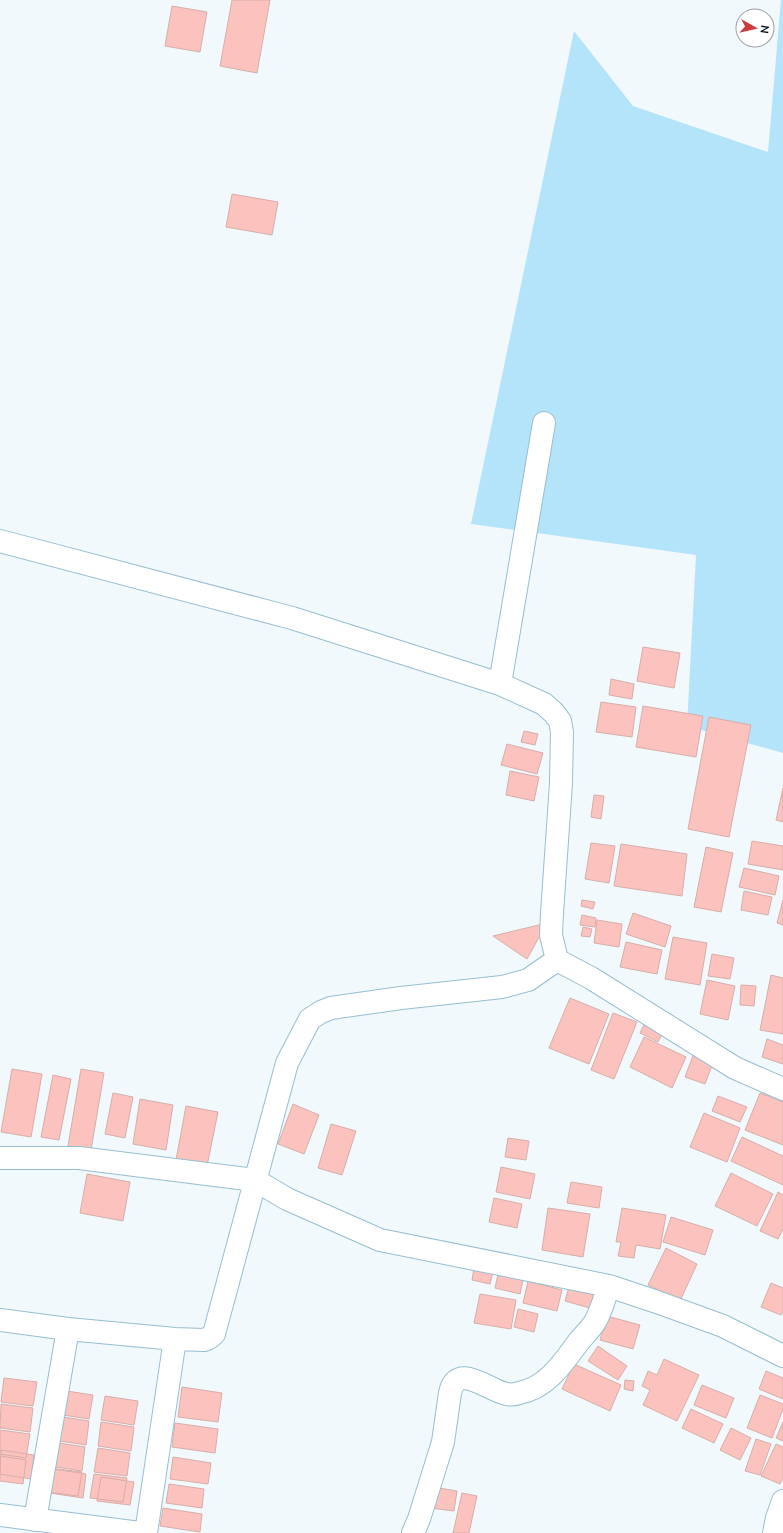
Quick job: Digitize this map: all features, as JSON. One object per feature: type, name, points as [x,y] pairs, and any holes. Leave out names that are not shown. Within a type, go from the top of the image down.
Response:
[{"type":"street","points":[[500,684],[544,423]]},
{"type":"street","points":[[0,541],[292,618],[500,684],[544,704],[560,721],[562,732],[561,782],[551,935],[557,960],[591,978],[735,1068],[783,1089]]},
{"type":"street","points":[[0,1320],[68,1329],[175,1339],[204,1340],[209,1338],[214,1334],[287,1063],[310,1019],[331,1008],[401,998],[502,987],[528,980],[557,960]]},
{"type":"street","points":[[0,1158],[79,1158],[255,1180],[287,1199],[380,1240],[609,1286],[723,1326],[783,1356]]},
{"type":"street","points":[[413,1533],[419,1519],[443,1442],[450,1393],[455,1382],[459,1379],[475,1380],[506,1394],[520,1393],[547,1380],[557,1371],[597,1320],[609,1286]]},
{"type":"street","points":[[35,1520],[68,1329]]},
{"type":"street","points":[[146,1533],[175,1339]]},
{"type":"street","points":[[0,1515],[140,1533]]},
{"type":"shaded area","points":[[781,0],[783,0],[783,753],[687,726],[696,555],[471,524],[574,31],[633,106],[768,152]]},
{"type":"building","points":[[232,0],[270,0],[257,73],[220,66]]},
{"type":"building","points":[[172,6],[207,12],[200,52],[165,46]]},
{"type":"building","points":[[232,194],[278,202],[272,235],[226,227]]},
{"type":"building","points":[[643,647],[680,653],[674,688],[637,681]]},
{"type":"building","points":[[611,679],[634,684],[632,699],[609,695]]},
{"type":"building","points":[[601,702],[636,707],[632,737],[596,732]]},
{"type":"building","points":[[643,706],[703,716],[696,757],[636,747]]},
{"type":"building","points":[[709,717],[751,725],[729,837],[688,829]]},
{"type":"building","points":[[524,731],[538,734],[535,745],[521,742]]},
{"type":"building","points":[[507,744],[543,753],[537,774],[501,765]]},
{"type":"building","points":[[510,771],[539,777],[534,801],[506,795]]},
{"type":"building","points":[[783,788],[783,822],[776,820]]},
{"type":"building","points":[[594,795],[604,796],[601,819],[591,817]]},
{"type":"building","points":[[752,841],[783,846],[783,870],[748,864]]},
{"type":"building","points":[[591,843],[615,846],[609,883],[585,879]]},
{"type":"building","points":[[621,844],[687,854],[682,896],[614,886]]},
{"type":"building","points":[[706,847],[733,853],[721,912],[694,907]]},
{"type":"building","points":[[744,868],[779,876],[775,895],[739,887]]},
{"type":"building","points":[[744,891],[772,897],[768,915],[741,910]]},
{"type":"building","points":[[582,900],[595,902],[593,909],[581,906]]},
{"type":"building","points":[[783,900],[783,925],[777,923]]},
{"type":"building","points":[[633,913],[671,926],[665,947],[626,934]]},
{"type":"building","points":[[582,915],[596,918],[595,927],[580,925]]},
{"type":"building","points":[[597,920],[622,924],[619,947],[594,943]]},
{"type":"building","points":[[547,923],[527,959],[493,936]]},
{"type":"building","points":[[583,927],[592,929],[590,937],[581,936]]},
{"type":"building","points":[[673,937],[707,943],[700,985],[665,979]]},
{"type":"building","points":[[626,942],[662,950],[657,974],[620,967]]},
{"type":"building","points":[[712,954],[734,958],[730,979],[708,976]]},
{"type":"building","points":[[771,975],[783,978],[783,1034],[760,1030]]},
{"type":"building","points":[[707,980],[735,986],[728,1020],[700,1014]]},
{"type":"building","points":[[741,985],[756,986],[754,1006],[740,1005]]},
{"type":"building","points":[[570,998],[609,1014],[589,1064],[549,1048]]},
{"type":"building","points":[[613,1013],[637,1022],[614,1079],[591,1070]]},
{"type":"building","points":[[647,1019],[665,1029],[658,1042],[640,1033]]},
{"type":"building","points":[[644,1037],[686,1057],[672,1088],[630,1067]]},
{"type":"building","points":[[767,1039],[783,1045],[783,1064],[762,1057]]},
{"type":"building","points":[[694,1053],[714,1060],[705,1084],[685,1077]]},
{"type":"building","points":[[12,1069],[42,1074],[31,1137],[1,1132]]},
{"type":"building","points":[[81,1069],[104,1073],[91,1150],[68,1146]]},
{"type":"building","points":[[53,1075],[71,1079],[59,1140],[41,1137]]},
{"type":"building","points":[[113,1093],[133,1097],[125,1138],[105,1134]]},
{"type":"building","points":[[760,1093],[783,1102],[783,1145],[745,1130]]},
{"type":"building","points":[[718,1096],[747,1107],[740,1122],[712,1111]]},
{"type":"building","points":[[140,1099],[173,1105],[166,1150],[133,1144]]},
{"type":"building","points":[[293,1104],[319,1115],[304,1154],[278,1144]]},
{"type":"building","points":[[186,1106],[218,1112],[207,1166],[176,1160]]},
{"type":"building","points":[[704,1113],[740,1128],[727,1162],[690,1147]]},
{"type":"building","points":[[331,1124],[356,1131],[342,1175],[318,1168]]},
{"type":"building","points":[[742,1137],[783,1156],[783,1185],[731,1161]]},
{"type":"building","points":[[508,1138],[529,1141],[526,1160],[505,1157]]},
{"type":"building","points":[[501,1167],[535,1174],[530,1199],[496,1192]]},
{"type":"building","points":[[731,1173],[773,1194],[757,1226],[715,1206]]},
{"type":"building","points":[[87,1174],[130,1182],[123,1221],[80,1213]]},
{"type":"building","points":[[571,1182],[602,1187],[599,1208],[567,1203]]},
{"type":"building","points":[[778,1192],[783,1195],[783,1229],[778,1239],[760,1231]]},
{"type":"building","points":[[494,1198],[522,1204],[517,1228],[489,1222]]},
{"type":"building","points":[[548,1208],[590,1214],[583,1257],[542,1250]]},
{"type":"building","points":[[622,1208],[666,1215],[660,1249],[636,1245],[634,1258],[618,1256],[621,1242],[616,1242]]},
{"type":"building","points":[[671,1217],[713,1230],[705,1255],[663,1242]]},
{"type":"building","points":[[666,1248],[697,1264],[680,1301],[648,1285]]},
{"type":"building","points":[[474,1268],[493,1271],[490,1284],[472,1280]]},
{"type":"building","points":[[499,1270],[524,1275],[520,1294],[495,1288]]},
{"type":"building","points":[[528,1281],[562,1290],[557,1311],[523,1303]]},
{"type":"building","points":[[771,1283],[783,1288],[783,1311],[781,1315],[761,1307]]},
{"type":"building","points":[[570,1284],[602,1292],[597,1310],[565,1301]]},
{"type":"building","points":[[480,1294],[516,1300],[511,1329],[474,1323]]},
{"type":"building","points":[[518,1309],[538,1314],[534,1332],[514,1327]]},
{"type":"building","points":[[607,1316],[640,1325],[633,1349],[600,1340]]},
{"type":"building","points":[[598,1346],[627,1366],[618,1380],[588,1361]]},
{"type":"building","points":[[664,1359],[699,1375],[677,1421],[643,1405],[650,1390],[642,1386],[648,1371],[657,1375]]},
{"type":"building","points":[[574,1364],[621,1385],[610,1411],[562,1389]]},
{"type":"building","points":[[766,1371],[783,1378],[783,1399],[759,1389]]},
{"type":"building","points":[[4,1378],[37,1382],[33,1406],[1,1402]]},
{"type":"building","points":[[625,1380],[634,1381],[633,1391],[624,1389]]},
{"type":"building","points":[[702,1385],[734,1398],[726,1418],[694,1405]]},
{"type":"building","points":[[182,1387],[222,1393],[218,1422],[178,1417]]},
{"type":"building","points":[[60,1390],[93,1395],[89,1419],[56,1414]]},
{"type":"building","points":[[760,1395],[783,1404],[783,1409],[772,1438],[747,1428]]},
{"type":"building","points":[[105,1396],[138,1401],[134,1425],[101,1420]]},
{"type":"building","points":[[1,1404],[33,1408],[30,1432],[0,1428]]},
{"type":"building","points":[[691,1409],[723,1424],[714,1443],[682,1428]]},
{"type":"building","points":[[56,1416],[89,1421],[86,1445],[53,1440]]},
{"type":"building","points":[[101,1422],[134,1427],[131,1451],[98,1446]]},
{"type":"building","points":[[783,1422],[783,1441],[776,1438]]},
{"type":"building","points":[[175,1423],[218,1429],[215,1453],[172,1447]]},
{"type":"building","points":[[731,1428],[751,1438],[740,1460],[720,1450]]},
{"type":"building","points":[[0,1430],[30,1434],[26,1458],[0,1454]]},
{"type":"building","points":[[756,1439],[771,1444],[760,1475],[745,1471]]},
{"type":"building","points":[[52,1442],[85,1447],[82,1471],[49,1466]]},
{"type":"building","points":[[776,1444],[783,1447],[783,1478],[780,1484],[761,1476]]},
{"type":"building","points":[[98,1448],[130,1453],[127,1476],[94,1472]]},
{"type":"building","points":[[1,1450],[34,1455],[31,1479],[0,1474]]},
{"type":"building","points":[[0,1456],[26,1460],[23,1484],[0,1481]]},
{"type":"building","points":[[173,1457],[211,1463],[208,1484],[170,1479]]},
{"type":"building","points":[[49,1468],[82,1472],[78,1496],[46,1492]]},
{"type":"building","points":[[54,1469],[86,1474],[83,1498],[50,1493]]},
{"type":"building","points":[[94,1474],[127,1478],[123,1502],[90,1498]]},
{"type":"building","points":[[101,1477],[134,1482],[130,1505],[97,1501]]},
{"type":"building","points":[[169,1484],[204,1489],[202,1508],[166,1503]]},
{"type":"building","points":[[433,1487],[457,1491],[454,1511],[430,1508]]},
{"type":"building","points":[[462,1493],[477,1496],[469,1533],[453,1533]]},
{"type":"building","points":[[163,1508],[202,1514],[200,1532],[160,1526]]}]
